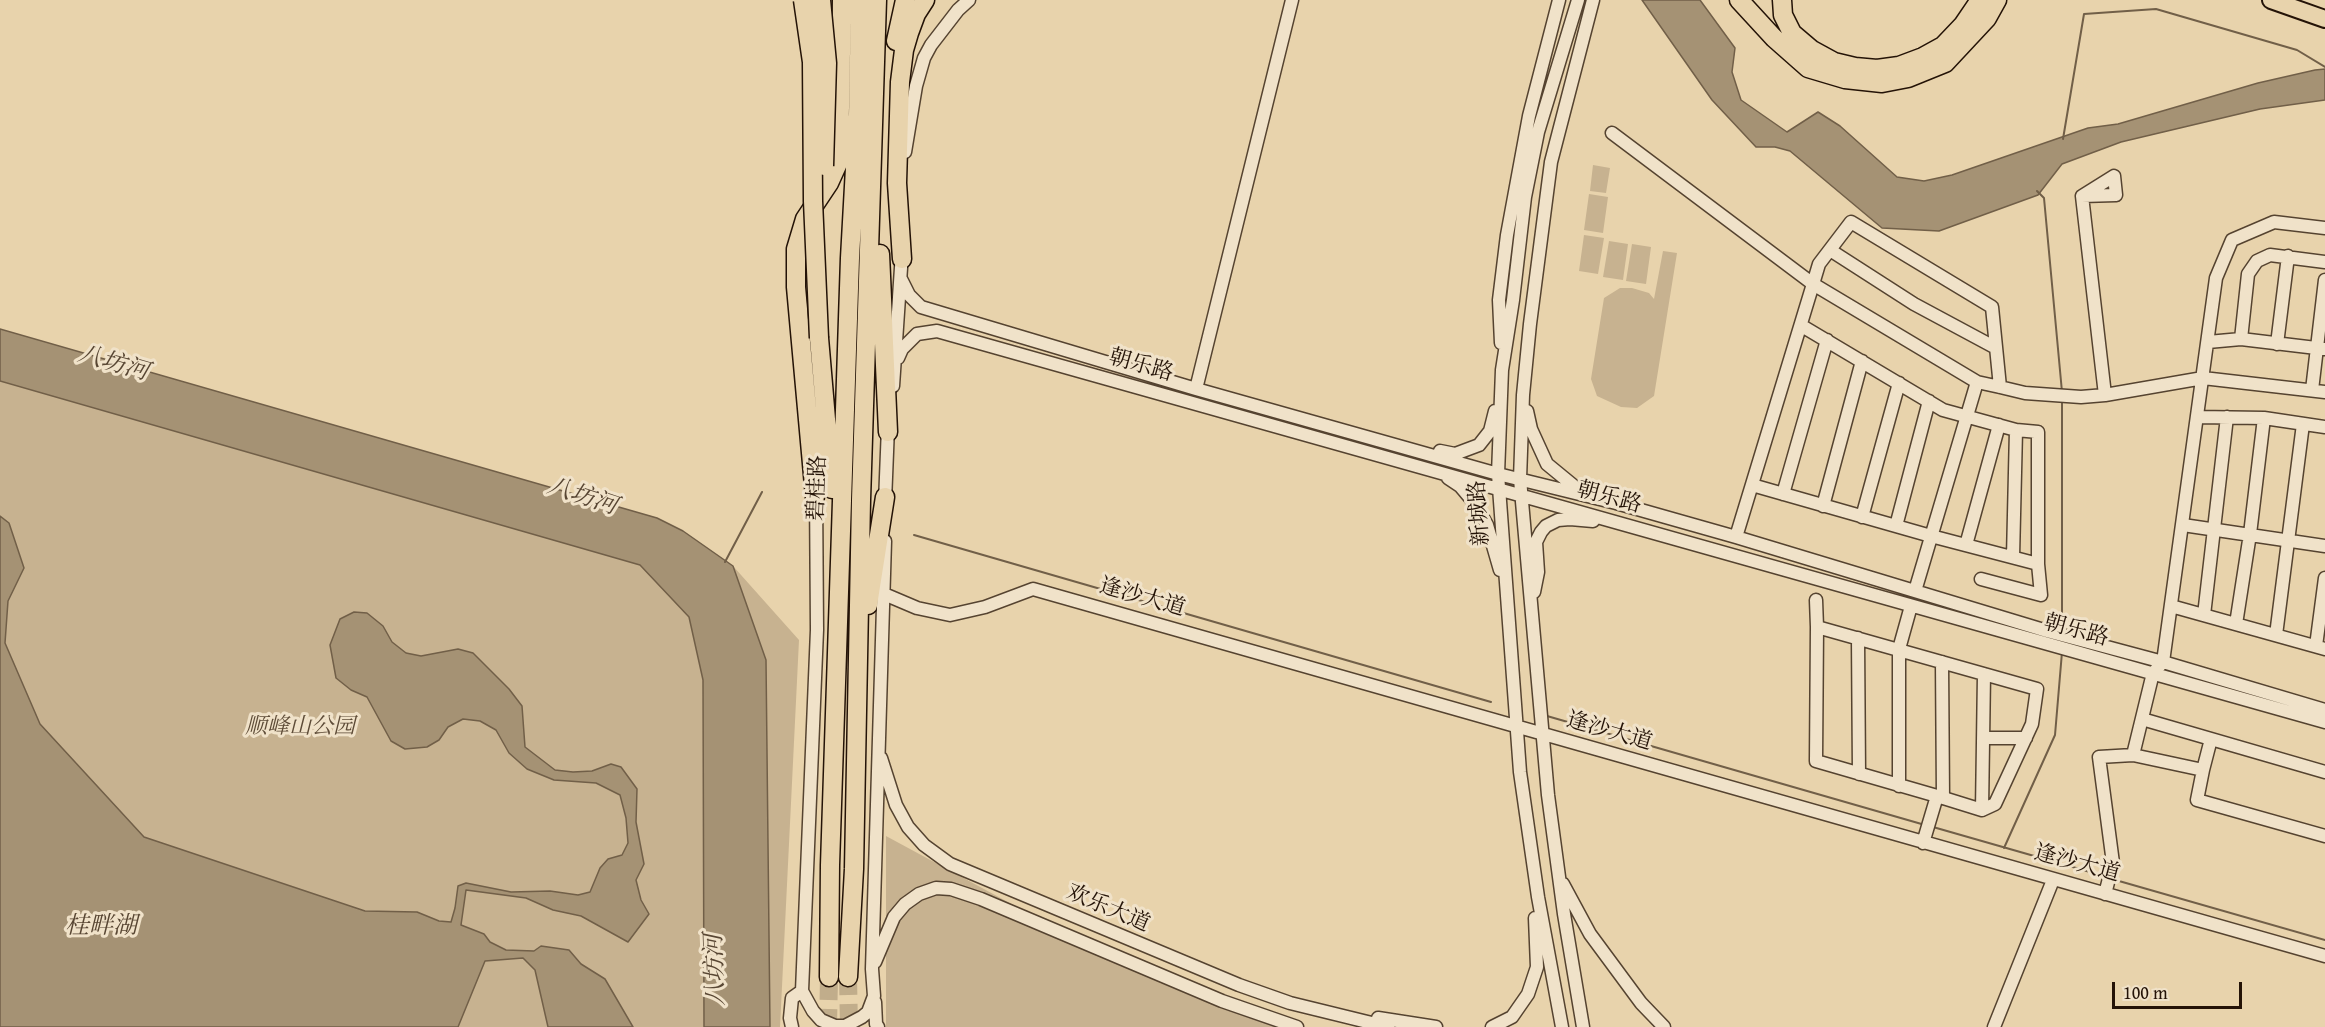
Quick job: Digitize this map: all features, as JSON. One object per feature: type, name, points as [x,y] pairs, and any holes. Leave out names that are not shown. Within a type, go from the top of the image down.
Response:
[{"type":"highway","points":[[802,0],[812,62],[813,201],[824,405],[839,568]]},
{"type":"highway","points":[[821,0],[827,63],[822,337]]},
{"type":"highway","points":[[815,497],[796,287],[796,249],[805,219],[829,183],[839,160],[842,0]]},
{"type":"highway","name":"碧桂路","points":[[829,977],[839,568],[850,258],[858,114],[860,0]]},
{"type":"highway","points":[[848,977],[854,869],[857,678],[877,0]]},
{"type":"highway","points":[[880,248],[887,80],[905,0]]},
{"type":"highway","points":[[902,259],[897,183],[900,91],[906,41],[916,14],[925,0]]},
{"type":"highway","points":[[1739,0],[1774,38],[1808,68],[1845,79],[1882,83],[1908,78],[1945,63],[1988,18],[1997,0]]},
{"type":"highway","points":[[1782,0],[1783,15],[1792,33],[1812,50],[1834,62],[1855,68],[1877,69],[1899,66],[1943,46],[1963,25],[1980,0]]},
{"type":"highway","points":[[873,165],[880,248],[888,432]]},
{"type":"highway","points":[[857,678],[885,497]]},
{"type":"main road","points":[[2271,0],[2325,19]]},
{"type":"street","points":[[878,1027],[872,969],[885,497],[905,215],[905,148],[916,86],[924,58],[931,45],[958,10],[969,0]]},
{"type":"street","points":[[1196,389],[1292,0]]},
{"type":"street","points":[[1396,445],[1455,454],[1479,445],[1490,431],[1502,376],[1499,300],[1507,235],[1529,116],[1559,0]]},
{"type":"street","name":"新城路","points":[[1562,1027],[1533,868],[1520,772],[1498,474],[1502,376],[1525,197],[1538,132],[1578,0]]},
{"type":"street","name":"新城路","points":[[1583,1027],[1548,795],[1520,479],[1523,395],[1532,302],[1551,162],[1593,0]]},
{"type":"street","points":[[1612,134],[1813,285],[1977,382],[2040,394],[2075,396],[2105,395],[2203,378],[2325,392]]},
{"type":"street","points":[[2082,196],[2105,395]]},
{"type":"street","points":[[1736,537],[1803,326],[1819,264],[1851,222],[1992,307],[2000,387]]},
{"type":"street","points":[[2133,755],[2153,674],[2163,662],[2216,278],[2232,240],[2274,222],[2325,228]]},
{"type":"street","points":[[1830,250],[1914,304],[1996,348]]},
{"type":"street","points":[[2241,339],[2248,274],[2257,261],[2270,255],[2325,262]]},
{"type":"street","points":[[2277,344],[2288,256]]},
{"type":"street","name":"朝乐路","points":[[901,279],[909,295],[921,307],[1196,389],[1498,474],[1616,503],[1736,537],[2047,631],[2163,662],[2325,710]]},
{"type":"street","points":[[2312,390],[2320,349],[2325,280]]},
{"type":"street","points":[[967,339],[953,330],[952,325],[955,321],[972,322]]},
{"type":"street","points":[[1803,326],[1943,410],[2016,430],[2038,432],[2038,564],[2041,595],[1981,579]]},
{"type":"street","name":"朝乐路","points":[[895,365],[902,348],[917,334],[937,331],[2325,722]]},
{"type":"street","points":[[2208,342],[2241,339],[2320,349]]},
{"type":"street","points":[[1783,494],[1827,340]]},
{"type":"street","points":[[1823,506],[1862,361]]},
{"type":"street","points":[[1915,591],[1977,382]]},
{"type":"street","points":[[1862,517],[1899,383]]},
{"type":"street","points":[[1523,395],[1531,429],[1547,464],[1575,488],[1616,503]]},
{"type":"street","points":[[1896,526],[1929,401]]},
{"type":"street","points":[[824,405],[815,497],[817,630],[802,991],[821,1020],[834,1026],[845,1026],[862,1017],[868,1012],[874,996]]},
{"type":"street","points":[[2198,417],[2264,418],[2325,427]]},
{"type":"street","points":[[2204,615],[2227,417]]},
{"type":"street","points":[[2236,624],[2264,418]]},
{"type":"street","points":[[2276,635],[2303,424]]},
{"type":"street","points":[[1966,545],[2000,425]]},
{"type":"street","points":[[2013,557],[2016,430]]},
{"type":"street","points":[[1437,471],[1460,486],[1476,505],[1487,525],[1508,597]]},
{"type":"street","points":[[1752,485],[2038,564]]},
{"type":"street","points":[[1531,605],[1538,572],[1536,542],[1546,526],[1558,520],[1570,519],[1616,521]]},
{"type":"street","points":[[2183,525],[2325,546]]},
{"type":"street","points":[[2171,606],[2321,648],[2325,578]]},
{"type":"street","name":"逢沙大道","points":[[884,594],[917,608],[950,615],[985,607],[1033,589],[1543,735],[1924,839],[2053,880],[2106,890],[2325,956]]},
{"type":"street","points":[[1816,600],[1816,761],[1982,810],[1995,804],[2032,724],[2037,689],[1817,627]]},
{"type":"street","points":[[1899,786],[1899,649],[1911,606]]},
{"type":"street","points":[[1858,638],[1858,774]]},
{"type":"street","points":[[1924,839],[1932,811],[1940,797],[1942,662]]},
{"type":"street","points":[[1982,810],[1984,674]]},
{"type":"street","points":[[2142,719],[2325,772]]},
{"type":"street","points":[[1983,738],[2026,738]]},
{"type":"street","points":[[2211,739],[2197,800],[2325,836]]},
{"type":"street","name":"欢乐大道","points":[[878,748],[896,805],[908,827],[924,845],[950,864],[1239,986],[1307,1008],[1388,1027]]},
{"type":"street","points":[[2106,890],[2113,863],[2099,757],[2133,755],[2203,770]]},
{"type":"street","points":[[1492,1027],[1512,1017],[1528,994],[1537,967],[1533,868]]},
{"type":"street","points":[[1559,876],[1590,934],[1641,1003],[1664,1027]]},
{"type":"street","points":[[1994,1027],[2053,880]]},
{"type":"street","name":"欢乐大道","points":[[872,969],[894,917],[905,904],[920,894],[936,888],[951,889],[981,899],[1222,1001],[1298,1027]]},
{"type":"street","points":[[1088,946],[1096,926]]},
{"type":"street","points":[[1549,960],[1561,976],[1567,977],[1572,965]]},
{"type":"street","points":[[792,1027],[790,1018],[792,998],[802,991]]},
{"type":"street","points":[[1307,1008],[1436,1027]]},
{"type":"green space","points":[[1593,165],[1610,168],[1606,193],[1590,191]]},
{"type":"green space","points":[[1589,194],[1608,197],[1603,233],[1584,230]]},
{"type":"green space","points":[[1584,235],[1604,238],[1598,274],[1579,271]]},
{"type":"green space","points":[[1609,241],[1628,244],[1623,280],[1603,277]]},
{"type":"green space","points":[[1632,244],[1651,247],[1646,284],[1626,281]]},
{"type":"green space","points":[[1663,251],[1677,253],[1654,396],[1637,408],[1621,407],[1597,396],[1591,379],[1604,298],[1620,288],[1632,288],[1649,293],[1654,299]]},
{"type":"green space","name":"顺峰山公园","points":[[0,329],[657,518],[683,531],[733,566],[799,640],[780,1027],[0,1027]]},
{"type":"green space","points":[[886,836],[1128,967],[1286,1027],[886,1027]]},
{"type":"water","points":[[1642,0],[1700,0],[1735,48],[1732,72],[1741,100],[1787,132],[1818,112],[1840,126],[1897,177],[1924,181],[1952,175],[2088,128],[2118,124],[2258,83],[2315,70],[2325,69],[2325,100],[2260,109],[2121,142],[2062,164],[2038,195],[1939,231],[1882,228],[1790,151],[1775,147],[1756,147],[1712,100]]},
{"type":"water","name":"八坊河","points":[[0,329],[657,518],[683,531],[733,566],[766,660],[770,1027],[704,1027],[703,680],[689,617],[640,565],[0,381]]},
{"type":"water","name":"桂畔湖","points":[[0,516],[9,523],[24,568],[8,601],[5,643],[40,724],[144,837],[365,911],[417,912],[439,921],[451,922],[458,886],[466,883],[511,892],[550,891],[578,895],[590,892],[600,868],[608,859],[622,855],[628,843],[626,818],[620,795],[596,783],[554,780],[527,769],[509,753],[496,730],[480,721],[463,719],[448,727],[439,740],[427,747],[405,749],[391,741],[367,697],[351,690],[336,678],[330,645],[340,619],[354,612],[367,613],[383,626],[392,642],[406,653],[421,656],[458,649],[473,653],[509,689],[522,706],[525,747],[555,770],[592,771],[611,764],[621,767],[637,789],[636,822],[644,864],[636,880],[641,900],[649,914],[628,942],[581,916],[553,910],[526,898],[466,890],[461,925],[484,934],[490,942],[506,950],[534,951],[541,946],[569,950],[581,964],[605,979],[633,1027],[548,1027],[535,970],[523,958],[485,961],[458,1027],[0,1027]]},
{"type":"waterway","points":[[2063,139],[2084,14],[2156,9],[2297,50],[2325,67]]},
{"type":"waterway","points":[[2037,191],[2044,198],[2062,392]]},
{"type":"waterway","points":[[2062,400],[2062,632]]},
{"type":"waterway","points":[[725,562],[762,492]]},
{"type":"waterway","points":[[914,535],[1491,702]]},
{"type":"waterway","points":[[2004,848],[2055,735],[2062,652]]},
{"type":"waterway","points":[[1547,716],[1925,825]]},
{"type":"waterway","points":[[1933,827],[2104,876]]},
{"type":"waterway","points":[[2112,879],[2325,940]]},
{"type":"tunnel","points":[[828,1027],[829,977]]},
{"type":"tunnel","points":[[848,977],[849,1027]]}]
